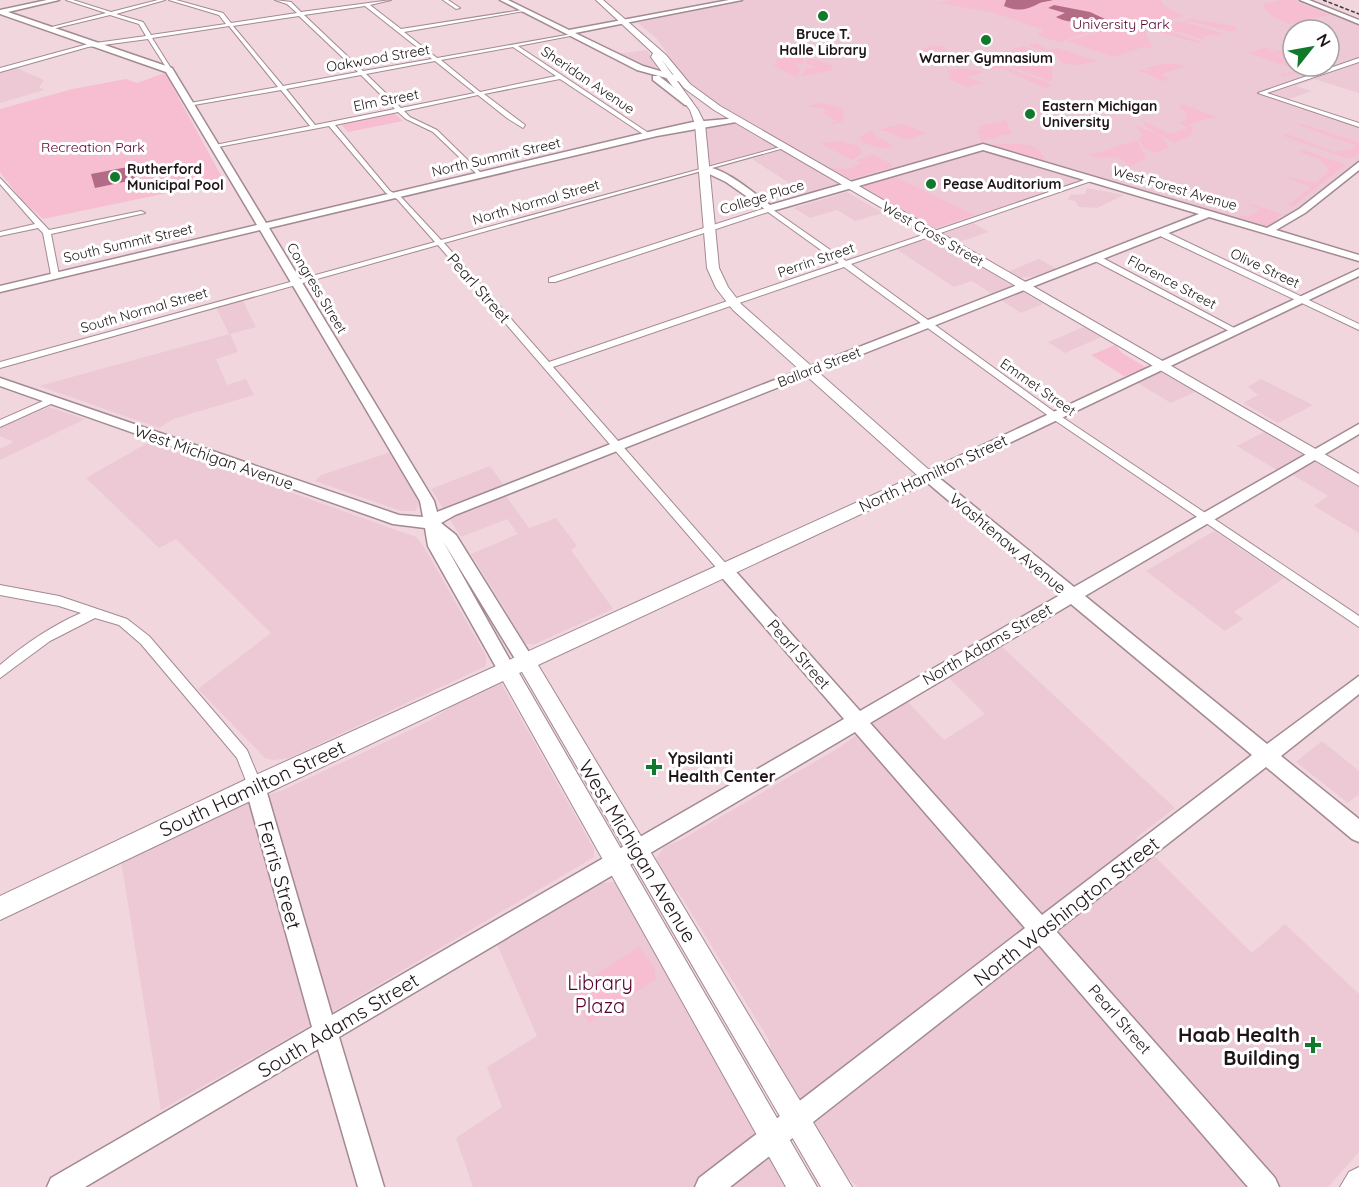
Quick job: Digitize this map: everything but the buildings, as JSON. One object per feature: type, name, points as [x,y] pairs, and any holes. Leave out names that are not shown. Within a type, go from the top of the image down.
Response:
[{"type":"main road","name":"Washtenaw Avenue","points":[[599,0],[663,57],[681,80]]},
{"type":"main road","name":"Washtenaw Avenue","points":[[657,53],[655,57],[700,124],[715,275],[733,302],[928,476]]},
{"type":"main road","name":"West Cross Street","points":[[681,80],[703,99],[736,120],[1359,481]]},
{"type":"main road","name":"North Hamilton Street","points":[[507,671],[928,476]]},
{"type":"main road","name":"West Michigan Avenue","points":[[526,662],[773,1137],[802,1187]]},
{"type":"main road","name":"West Michigan Avenue","points":[[507,671],[796,1119],[837,1187]]},
{"type":"main road","name":"South Hamilton Street","points":[[0,908],[255,786],[507,671]]},
{"type":"main road","points":[[1355,1187],[1359,1182]]},
{"type":"street","points":[[0,12],[56,0]]},
{"type":"street","points":[[68,0],[141,23],[169,70]]},
{"type":"street","points":[[50,29],[163,0]]},
{"type":"street","points":[[171,0],[219,13],[314,127]]},
{"type":"street","points":[[277,0],[289,3],[411,120],[435,131],[480,175]]},
{"type":"street","points":[[353,0],[359,5]]},
{"type":"street","points":[[0,70],[98,45],[389,0]]},
{"type":"street","points":[[445,0],[458,8]]},
{"type":"street","name":"West Cross Street","points":[[503,0],[640,68],[681,80]]},
{"type":"street","name":"Oakwood Street","points":[[190,105],[436,60],[739,0]]},
{"type":"street","points":[[1303,0],[1359,22]]},
{"type":"street","points":[[366,4],[523,126]]},
{"type":"street","points":[[400,31],[522,11]]},
{"type":"street","points":[[0,12],[169,70]]},
{"type":"street","name":"Sheridan Avenue","points":[[513,45],[648,135]]},
{"type":"street","points":[[1359,60],[1261,93],[1359,125]]},
{"type":"street","points":[[0,63],[11,68]]},
{"type":"street","points":[[640,68],[655,70],[662,67]]},
{"type":"street","points":[[640,68],[666,84],[688,103]]},
{"type":"street","name":"Congress Street","points":[[169,70],[428,501],[430,523]]},
{"type":"street","name":"Elm Street","points":[[215,147],[561,77]]},
{"type":"street","name":"North Summit Street","points":[[263,226],[648,135],[700,124],[736,120]]},
{"type":"street","name":"Pearl Street","points":[[330,123],[388,192],[394,195],[440,243],[1266,1187]]},
{"type":"street","name":"North Normal Street","points":[[296,282],[782,147]]},
{"type":"street","name":"College Place","points":[[552,280],[769,209],[982,147]]},
{"type":"street","name":"West Forest Avenue","points":[[982,147],[1359,258]]},
{"type":"street","points":[[1268,231],[1299,212],[1359,165]]},
{"type":"street","name":"Emmet Street","points":[[706,169],[729,180],[1053,416],[1359,622]]},
{"type":"street","name":"Perrin Street","points":[[547,366],[1092,179]]},
{"type":"street","points":[[0,180],[47,233],[56,275]]},
{"type":"street","points":[[1299,212],[1287,228],[1300,240]]},
{"type":"street","points":[[47,233],[141,213]]},
{"type":"street","name":"Ballard Street","points":[[430,523],[450,511],[1208,214]]},
{"type":"street","points":[[0,234],[40,225]]},
{"type":"street","name":"South Summit Street","points":[[0,289],[263,226]]},
{"type":"street","name":"Olive Street","points":[[1161,233],[1359,327]]},
{"type":"street","name":"Florence Street","points":[[1096,258],[1234,330]]},
{"type":"street","name":"North Hamilton Street","points":[[928,476],[1359,272]]},
{"type":"street","name":"South Normal Street","points":[[0,365],[296,282]]},
{"type":"street","name":"West Michigan Avenue","points":[[0,382],[398,520],[430,523],[452,539],[526,662]]},
{"type":"street","points":[[0,424],[50,400]]},
{"type":"street","name":"North Adams Street","points":[[626,855],[1359,428]]},
{"type":"street","name":"Washtenaw Avenue","points":[[928,476],[1359,832]]},
{"type":"street","name":"West Michigan Avenue","points":[[430,523],[436,546],[507,671]]},
{"type":"street","name":"Ferris Street","points":[[0,590],[97,612],[123,622],[145,640],[242,754],[255,786],[371,1187]]},
{"type":"street","points":[[0,673],[33,644],[55,630],[97,612]]},
{"type":"street","name":"North Washington Street","points":[[708,1187],[1359,684]]},
{"type":"street","name":"South Adams Street","points":[[60,1187],[626,855]]},
{"type":"shaded area","name":"Eastern Michigan University","points":[[747,0],[1297,0],[1359,25],[1359,93],[1314,79],[1296,86],[1312,91],[1286,100],[1359,124],[1359,160],[1270,229],[1093,177],[939,229],[932,228],[786,145],[707,166],[706,126],[733,123],[723,108],[685,78],[657,39],[638,23]]},
{"type":"shaded area","points":[[1006,0],[1053,0],[1018,10],[1004,6]]},
{"type":"shaded area","points":[[1054,5],[1090,12],[1105,19],[1087,23],[1066,21],[1056,17],[1065,13],[1048,8]]},
{"type":"shaded area","points":[[647,50],[658,67],[645,68],[617,54]]},
{"type":"shaded area","points":[[17,68],[44,80],[39,87],[44,90],[0,103],[0,72]]},
{"type":"shaded area","points":[[783,149],[842,184],[808,195],[752,159]]},
{"type":"shaded area","name":"Rutherford Municipal Pool","points":[[133,166],[138,179],[95,188],[91,174]]},
{"type":"shaded area","points":[[1087,188],[1124,195],[1097,208],[1079,207],[1075,201],[1068,200],[1070,195],[1085,194]]},
{"type":"shaded area","points":[[847,192],[883,213],[855,221],[837,210],[810,218],[794,208]]},
{"type":"shaded area","points":[[973,223],[989,232],[956,243],[943,234]]},
{"type":"shaded area","points":[[931,237],[1043,304],[1021,313],[972,281],[954,287],[896,249]]},
{"type":"shaded area","points":[[1039,259],[1057,269],[1038,276],[1018,278],[1007,272]]},
{"type":"shaded area","points":[[242,299],[256,327],[230,334],[238,352],[216,359],[227,385],[246,379],[254,395],[173,419],[159,428],[39,386],[229,334],[216,307]]},
{"type":"shaded area","points":[[1084,327],[1101,337],[1065,353],[1048,342]]},
{"type":"shaded area","points":[[1159,371],[1195,392],[1171,403],[1136,382]]},
{"type":"shaded area","points":[[1261,379],[1313,405],[1278,423],[1243,403],[1258,395],[1248,387]]},
{"type":"shaded area","points":[[49,407],[85,419],[0,460],[0,449],[14,442],[0,436],[0,428]]},
{"type":"shaded area","points":[[1264,432],[1359,487],[1359,533],[1314,506],[1328,496],[1293,475],[1288,477],[1237,446]]},
{"type":"shaded area","points":[[149,442],[416,537],[424,547],[486,656],[486,666],[289,758],[273,760],[265,758],[198,689],[271,633],[176,539],[159,548],[86,478]]},
{"type":"shaded area","points":[[391,452],[420,502],[415,511],[401,511],[315,481],[321,475]]},
{"type":"shaded area","points":[[490,466],[503,484],[499,486],[529,528],[556,518],[577,546],[571,550],[613,609],[535,644],[526,644],[471,554],[518,534],[507,519],[461,537],[431,489]]},
{"type":"shaded area","points":[[1214,531],[1284,578],[1234,612],[1243,619],[1225,631],[1146,571]]},
{"type":"shaded area","points":[[1001,646],[1175,808],[1136,838],[1252,953],[1285,924],[1359,994],[1359,1152],[1328,1187],[858,1187],[842,1172],[771,1053],[769,1040],[679,893],[672,888],[656,858],[664,847],[681,840],[842,746],[879,717],[907,701],[944,740],[985,714],[948,677]]},
{"type":"shaded area","points":[[500,681],[594,849],[594,857],[295,1034],[161,1110],[121,860],[245,802],[283,790],[356,756],[429,721],[473,693]]},
{"type":"shaded area","points":[[1322,741],[1359,771],[1359,794],[1348,803],[1296,762]]},
{"type":"shaded area","points":[[602,883],[618,884],[667,969],[668,978],[701,1037],[708,1042],[789,1187],[473,1187],[456,1138],[502,1107],[487,1067],[537,1036],[497,944]]},
{"type":"green space","name":"University Park","points":[[953,0],[1161,0],[1163,5],[1183,16],[1144,28],[1152,48],[1144,47],[1113,57],[1067,41],[1098,32],[1093,31],[1059,42],[1037,35],[1044,30],[992,12],[938,3]]},
{"type":"green space","points":[[1280,0],[1292,0],[1329,15],[1316,18],[1281,18],[1281,21],[1274,18],[1262,5]]},
{"type":"green space","points":[[1193,19],[1235,26],[1236,31],[1230,31],[1239,34],[1190,21],[1185,22],[1224,34],[1202,36],[1205,40],[1165,27],[1160,28],[1202,42],[1198,43],[1155,31],[1161,25],[1179,21],[1187,25],[1183,21]]},
{"type":"green space","points":[[1036,43],[1048,50],[1058,48],[1097,61],[1080,65],[1063,63],[1053,53],[1028,46]]},
{"type":"green space","points":[[932,45],[946,47],[946,52],[955,60],[942,63],[916,52]]},
{"type":"green space","points":[[1024,46],[1034,50],[1027,52],[1035,52],[1031,56],[1047,58],[1051,61],[1030,63],[1000,57],[1006,51]]},
{"type":"green space","points":[[1265,48],[1277,55],[1275,57],[1279,55],[1268,48],[1281,52],[1281,64],[1249,53]]},
{"type":"green space","points":[[800,55],[805,57],[803,63],[795,65],[801,69],[797,77],[772,65],[778,64],[774,61],[776,60]]},
{"type":"green space","points":[[809,57],[833,66],[830,68],[834,70],[801,76],[806,68],[819,67],[806,64]]},
{"type":"green space","points":[[988,61],[1047,82],[1051,87],[1044,88],[1002,68],[990,70],[992,66]]},
{"type":"green space","points":[[1001,62],[1053,67],[1052,81],[1049,81]]},
{"type":"green space","points":[[1167,63],[1186,66],[1161,74],[1170,79],[1163,81],[1135,69],[1151,71],[1146,68]]},
{"type":"green space","points":[[963,68],[984,72],[967,77],[984,84],[967,87],[948,79],[951,76],[948,71]]},
{"type":"green space","name":"Recreation Park","points":[[165,73],[224,181],[43,219],[22,200],[0,172],[0,109],[73,89],[126,79],[137,83]]},
{"type":"green space","points":[[823,103],[843,109],[843,121],[830,124],[837,121],[823,114],[826,112],[824,109],[806,106]]},
{"type":"green space","points":[[1183,104],[1216,117],[1189,124],[1193,128],[1190,136],[1174,143],[1145,126],[1143,121],[1170,134],[1188,128],[1180,123],[1187,119],[1185,111],[1178,107]]},
{"type":"green space","points":[[393,112],[403,121],[348,132],[340,123]]},
{"type":"green space","points":[[1111,116],[1160,135],[1168,147],[1157,153],[1145,149],[1139,139],[1144,135],[1136,126]]},
{"type":"green space","points":[[1006,120],[1012,134],[998,135],[1000,137],[981,141],[979,135],[987,135],[978,134],[978,131],[982,130],[978,127]]},
{"type":"green space","points":[[902,124],[926,133],[906,140],[886,131],[877,130]]},
{"type":"green space","points":[[1299,125],[1359,142],[1359,153],[1349,159],[1283,136],[1287,134],[1335,152],[1355,148],[1354,145]]},
{"type":"green space","points":[[871,131],[875,134],[873,135],[894,146],[883,149],[861,142],[860,137]]},
{"type":"green space","points":[[1137,140],[1146,158],[1130,167],[1115,157],[1091,155]]},
{"type":"green space","points":[[839,141],[858,146],[862,153],[852,160],[820,143]]},
{"type":"green space","points":[[995,144],[1031,146],[1042,154],[1046,161],[992,146]]},
{"type":"green space","points":[[1304,150],[1345,165],[1293,206],[1284,202],[1291,203],[1311,187],[1286,177],[1316,183],[1330,171],[1320,159],[1299,152]]},
{"type":"green space","points":[[874,155],[895,166],[850,179],[831,168],[850,169],[861,163],[856,160]]},
{"type":"green space","points":[[895,177],[974,215],[935,228],[864,187]]},
{"type":"green space","points":[[1244,202],[1282,214],[1268,226],[1239,217],[1241,215],[1249,217],[1260,209]]},
{"type":"green space","points":[[1115,345],[1122,353],[1147,368],[1124,376],[1091,355]]},
{"type":"green space","name":"Library Plaza","points":[[639,947],[653,965],[656,979],[589,1023],[567,979],[577,973],[583,983]]},
{"type":"railway","points":[[1323,0],[1359,14]]},
{"type":"place","name":"Bruce T. Halle Library","points":[[823,16]]},
{"type":"place","name":"Warner Gymnasium","points":[[986,40]]},
{"type":"place","name":"Eastern Michigan University","points":[[1030,114]]},
{"type":"place","name":"Rutherford Municipal Pool","points":[[115,177]]},
{"type":"place","name":"Pease Auditorium","points":[[931,184]]},
{"type":"place","name":"Ypsilanti Health Center","points":[[654,767]]},
{"type":"place","name":"Haab Health Building","points":[[1313,1045]]}]
